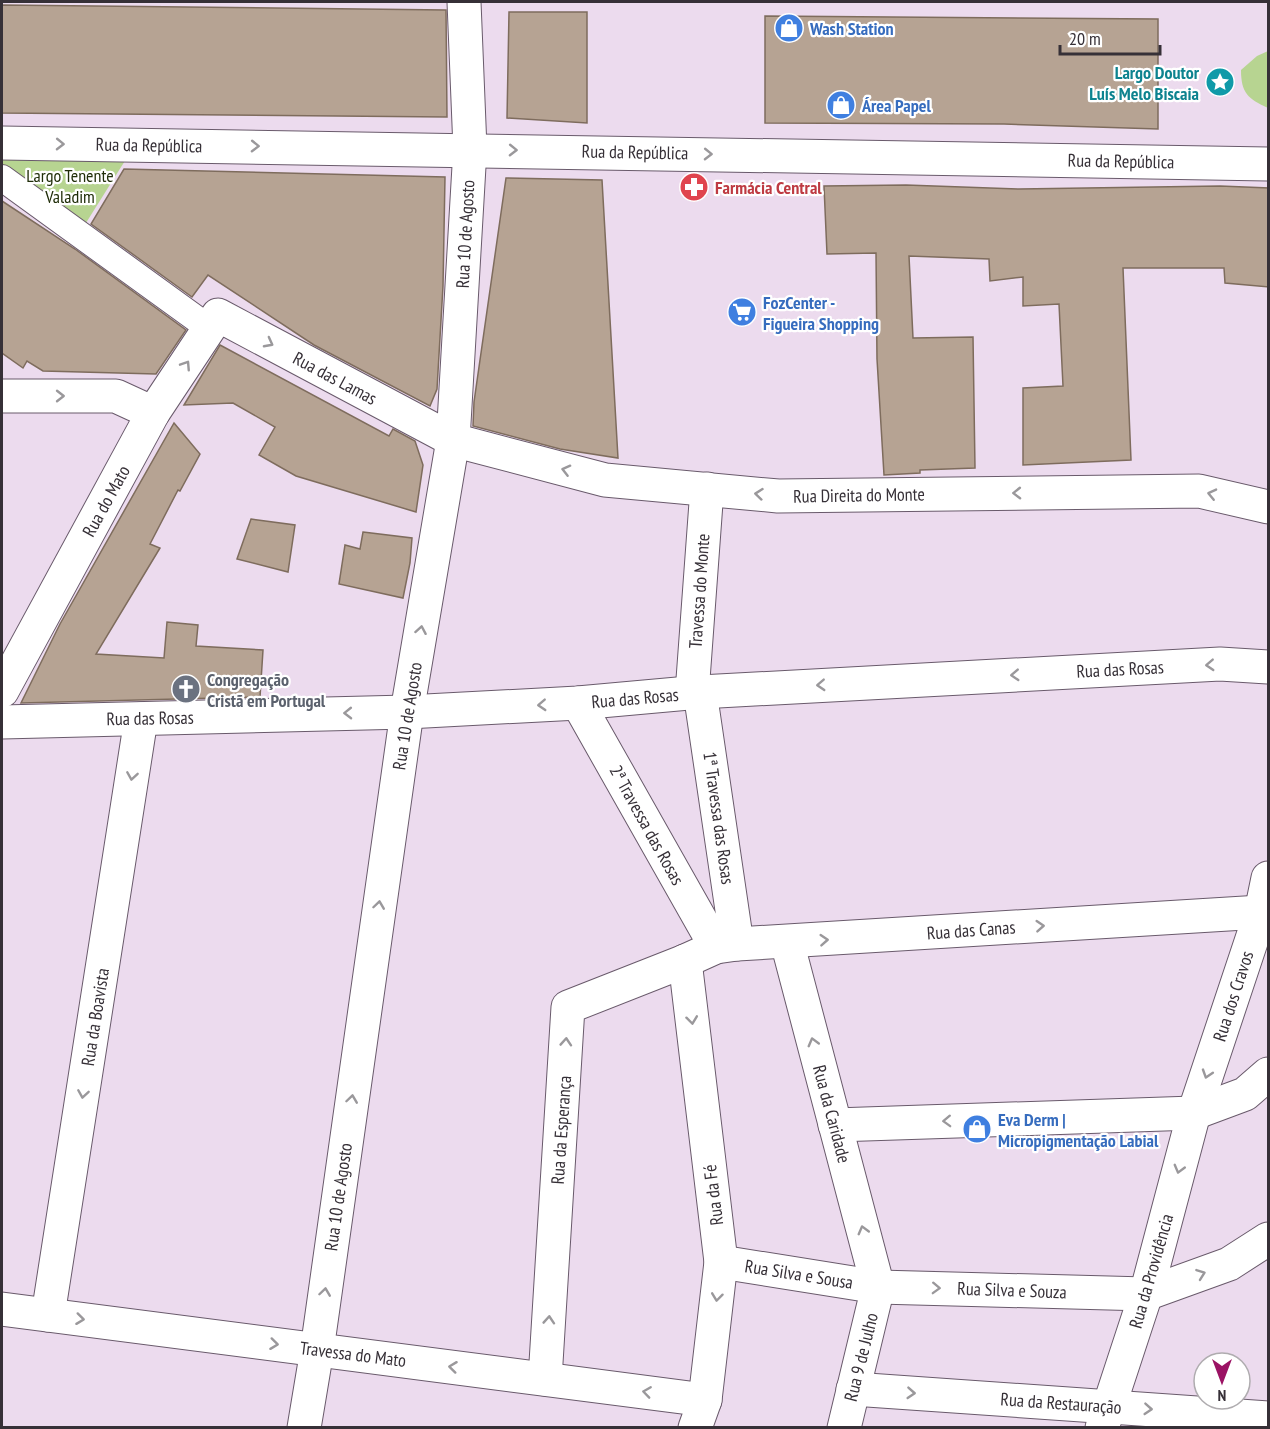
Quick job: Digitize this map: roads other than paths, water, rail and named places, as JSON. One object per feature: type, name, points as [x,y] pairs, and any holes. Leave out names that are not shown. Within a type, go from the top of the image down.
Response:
[{"type":"street","name":"Rua 10 de Agosto","points":[[304,1428],[406,712],[453,440],[470,149],[464,2]]},
{"type":"street","name":"Rua da República","points":[[2,143],[1269,164]]},
{"type":"street","name":"Rua das Lamas","points":[[2,178],[214,322],[453,440]]},
{"type":"street","name":"Rua do Mato","points":[[2,691],[153,413],[214,322]]},
{"type":"street","points":[[2,396],[116,396],[153,413]]},
{"type":"street","name":"Rua Direita do Monte","points":[[453,440],[605,480],[778,496],[1199,491],[1269,507]]},
{"type":"street","name":"Travessa do Monte","points":[[696,692],[707,489]]},
{"type":"street","name":"Rua das Rosas","points":[[2,722],[406,712],[578,704],[696,692],[1220,664],[1269,667]]},
{"type":"street","name":"1ª Travessa das Rosas","points":[[696,692],[726,946]]},
{"type":"street","name":"2ª Travessa das Rosas","points":[[578,704],[726,946]]},
{"type":"street","name":"Rua da Boavista","points":[[48,1315],[141,719]]},
{"type":"street","name":"Rua dos Cravos","points":[[1194,1113],[1261,912],[1269,878]]},
{"type":"street","name":"Rua das Canas","points":[[685,962],[726,946],[1261,912]]},
{"type":"street","name":"Rua da Caridade","points":[[788,942],[878,1287]]},
{"type":"street","name":"Rua da Fé","points":[[685,962],[721,1262],[700,1414]]},
{"type":"street","name":"Rua da Esperança","points":[[545,1379],[568,1007],[685,962]]},
{"type":"street","points":[[835,1125],[1194,1113],[1245,1094],[1269,1074]]},
{"type":"street","name":"Rua da Providência","points":[[1106,1417],[1146,1294],[1194,1113]]},
{"type":"street","points":[[1146,1294],[1229,1264],[1269,1239]]},
{"type":"street","name":"Rua Silva e Sousa","points":[[721,1262],[878,1287]]},
{"type":"street","name":"Rua Silva e Souza","points":[[878,1287],[1146,1294]]},
{"type":"street","name":"Rua 9 de Julho","points":[[843,1428],[878,1287]]},
{"type":"street","name":"Travessa do Mato","points":[[2,1309],[545,1379],[700,1414]]},
{"type":"street","name":"Rua da Restauração","points":[[853,1389],[1106,1417],[1233,1421],[1269,1418]]},
{"type":"place","name":"Wash Station","points":[[789,28]]},
{"type":"place","name":"Largo Doutor Luís Melo Biscaia","points":[[1220,82]]},
{"type":"place","name":"Área Papel","points":[[841,105]]},
{"type":"place","name":"Farmácia Central","points":[[694,187]]},
{"type":"place","name":"FozCenter - Figueira Shopping","points":[[742,312]]},
{"type":"place","name":"Congregação Cristã em Portugal","points":[[186,689]]},
{"type":"place","name":"Eva Derm | Micropigmentação Labial","points":[[977,1129]]},
{"type":"park label","name":"Largo Tenente Valadim","points":[[70,186]]}]
